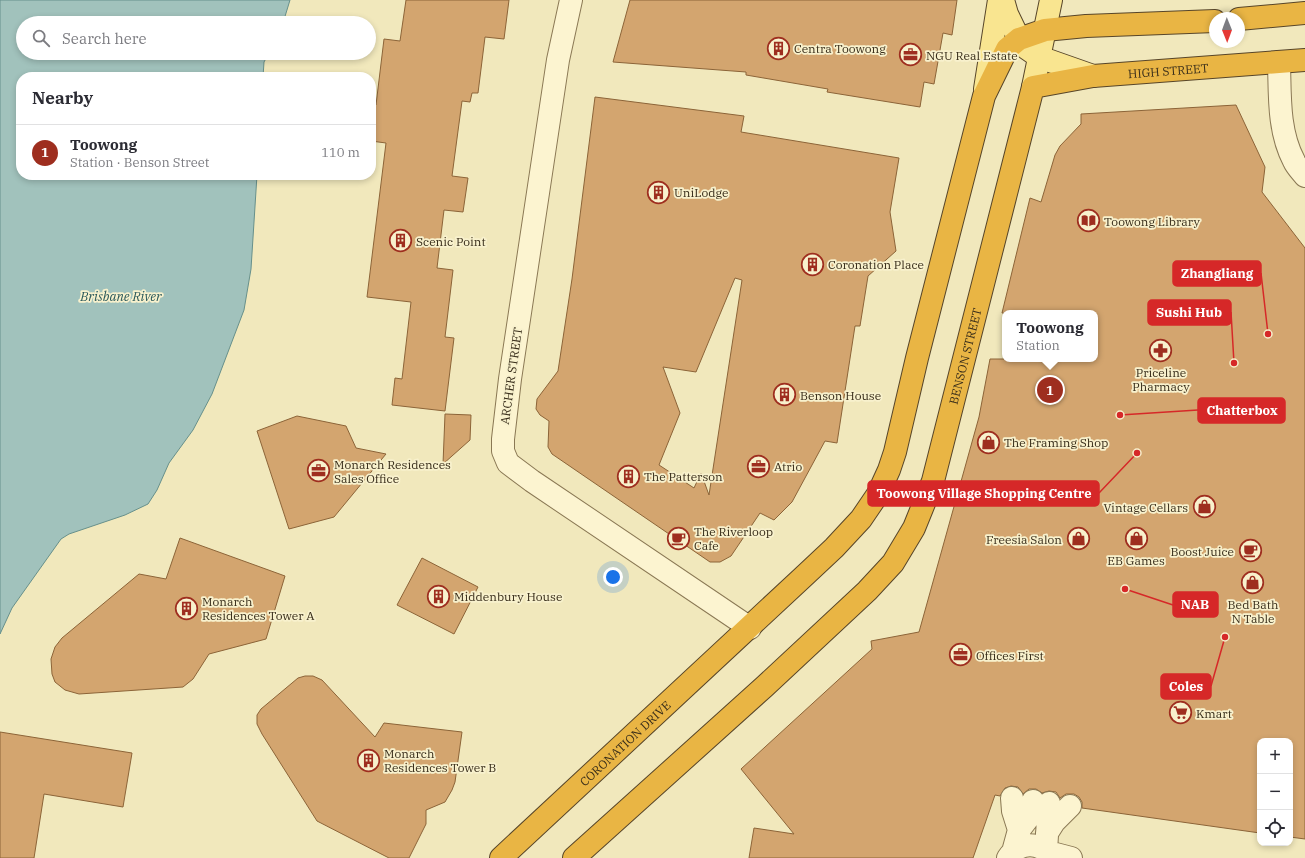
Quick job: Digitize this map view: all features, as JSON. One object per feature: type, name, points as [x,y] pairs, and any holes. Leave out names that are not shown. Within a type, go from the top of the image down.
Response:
[{"type":"highway","points":[[1245,18],[1305,13]]},
{"type":"highway","points":[[750,628],[834,548],[861,519],[878,494],[889,470],[895,452],[917,358],[984,96],[1007,49],[1019,39],[1044,30],[1086,26],[1209,21]]},
{"type":"highway","name":"HIGH STREET","points":[[1033,87],[1093,76],[1305,60]]},
{"type":"highway","name":"BENSON STREET","points":[[574,858],[867,591],[892,563],[914,528],[933,481],[1033,87]]},
{"type":"highway","name":"CORONATION DRIVE","points":[[501,858],[750,628]]},
{"type":"main road","points":[[984,96],[999,0]]},
{"type":"main road","points":[[1003,0],[1007,14],[1019,39],[1026,48],[1039,58],[1093,76]]},
{"type":"main road","name":"BENSON STREET","points":[[1033,87],[1051,0]]},
{"type":"street","name":"ARCHER STREET","points":[[571,0],[558,60],[547,130],[510,379],[503,451],[508,463],[532,481],[750,628]]},
{"type":"street","points":[[1279,62],[1281,116],[1286,138],[1294,162],[1305,176]]},
{"type":"street","points":[[1012,798],[1013,810],[1019,830]]},
{"type":"street","points":[[1009,855],[1019,830],[1029,817],[1051,804],[1048,849]]},
{"type":"street","points":[[1009,855],[1021,846],[1034,845],[1071,858]]},
{"type":"water","name":"Brisbane River","points":[[0,0],[290,0],[285,16],[16,16],[16,60],[265,60],[263,72],[16,72],[16,180],[257,180],[251,269],[244,310],[212,394],[193,430],[169,463],[157,490],[148,504],[125,515],[69,534],[61,539],[12,608],[0,634]]},
{"type":"building","points":[[406,0],[509,0],[504,39],[485,37],[478,93],[472,93],[470,102],[462,101],[452,176],[468,178],[463,212],[444,210],[437,268],[453,270],[445,337],[454,338],[445,411],[392,405],[395,378],[402,379],[411,302],[367,297],[386,143],[376,142],[376,105],[384,39],[400,41]]},
{"type":"building","name":"Centra Toowong","points":[[630,0],[957,0],[952,35],[943,33],[934,84],[924,82],[920,107],[827,92],[828,89],[746,75],[746,72],[613,62]]},
{"type":"building","points":[[595,97],[744,116],[741,132],[899,158],[890,212],[896,251],[868,276],[860,326],[855,326],[837,443],[825,441],[792,502],[774,520],[760,513],[731,556],[720,562],[710,562],[552,454],[548,447],[549,421],[540,415],[536,409],[537,399],[558,371],[572,279]],"holes":[[[735,278],[742,280],[709,495],[701,473],[694,488],[659,465],[680,413],[663,367],[696,372]]]},
{"type":"building","points":[[1236,105],[1265,167],[1262,192],[1305,248],[1305,839],[1293,837],[1293,738],[1257,738],[1257,833],[1082,808],[1082,802],[1079,797],[1074,794],[1066,794],[1060,798],[1056,792],[1049,791],[1042,793],[1036,789],[1029,789],[1023,794],[1018,787],[1011,786],[1005,788],[1000,796],[995,795],[973,858],[749,858],[754,828],[794,834],[741,769],[872,649],[871,641],[919,632],[979,417],[990,359],[1002,359],[1002,362],[1098,362],[1098,310],[1003,310],[1030,198],[1041,202],[1055,155],[1060,146],[1081,124],[1081,114]]},
{"type":"building","points":[[445,414],[471,415],[470,440],[443,464]]},
{"type":"building","name":"Monarch Residences Sales Office","points":[[297,416],[346,426],[356,448],[386,454],[334,517],[289,529],[257,431]]},
{"type":"building","name":"Monarch Residences Tower A","points":[[180,538],[285,576],[266,639],[209,654],[193,679],[183,687],[79,694],[65,690],[55,682],[52,674],[51,659],[55,647],[62,638],[139,574],[166,579]]},
{"type":"building","name":"Middenbury House","points":[[422,558],[478,587],[454,634],[397,605]]},
{"type":"building","name":"Monarch Residences Tower B","points":[[313,676],[322,680],[375,737],[384,723],[462,732],[455,782],[452,790],[445,802],[426,810],[426,824],[409,858],[389,858],[317,821],[262,734],[257,724],[257,715],[261,709],[298,678]]},
{"type":"building","points":[[0,732],[132,753],[123,807],[44,794],[34,858],[0,858]]},
{"type":"place","name":"Centra Toowong","points":[[779,48]]},
{"type":"place","name":"NGU Real Estate","points":[[910,55]]},
{"type":"place","name":"UniLodge","points":[[658,192]]},
{"type":"place","name":"Toowong Library","points":[[1088,221]]},
{"type":"place","name":"Scenic Point","points":[[401,241]]},
{"type":"place","name":"Coronation Place","points":[[812,264]]},
{"type":"place","name":"Zhangliang","points":[[1268,334]]},
{"type":"place","name":"Priceline Pharmacy","points":[[1161,351]]},
{"type":"place","name":"Sushi Hub","points":[[1234,363]]},
{"type":"place","name":"Toowong","points":[[1050,390]]},
{"type":"place","name":"Benson House","points":[[784,395]]},
{"type":"place","name":"Chatterbox","points":[[1120,415]]},
{"type":"place","name":"The Framing Shop","points":[[988,442]]},
{"type":"place","name":"Toowong Village Shopping Centre","points":[[1137,453]]},
{"type":"place","name":"Atrio","points":[[758,466]]},
{"type":"place","name":"Monarch Residences Sales Office","points":[[318,471]]},
{"type":"place","name":"The Patterson","points":[[629,476]]},
{"type":"place","name":"Vintage Cellars","points":[[1204,507]]},
{"type":"place","name":"The Riverloop Cafe","points":[[678,538]]},
{"type":"place","name":"Freesia Salon","points":[[1078,539]]},
{"type":"place","name":"EB Games","points":[[1136,539]]},
{"type":"place","name":"Boost Juice","points":[[1250,551]]},
{"type":"place","name":"Bed Bath N Table","points":[[1253,583]]},
{"type":"place","name":"NAB","points":[[1125,589]]},
{"type":"place","name":"Middenbury House","points":[[438,596]]},
{"type":"place","name":"Monarch Residences Tower A","points":[[187,608]]},
{"type":"place","name":"Coles","points":[[1225,637]]},
{"type":"place","name":"Offices First","points":[[960,655]]},
{"type":"place","name":"Kmart","points":[[1181,713]]},
{"type":"place","name":"Monarch Residences Tower B","points":[[368,760]]}]
